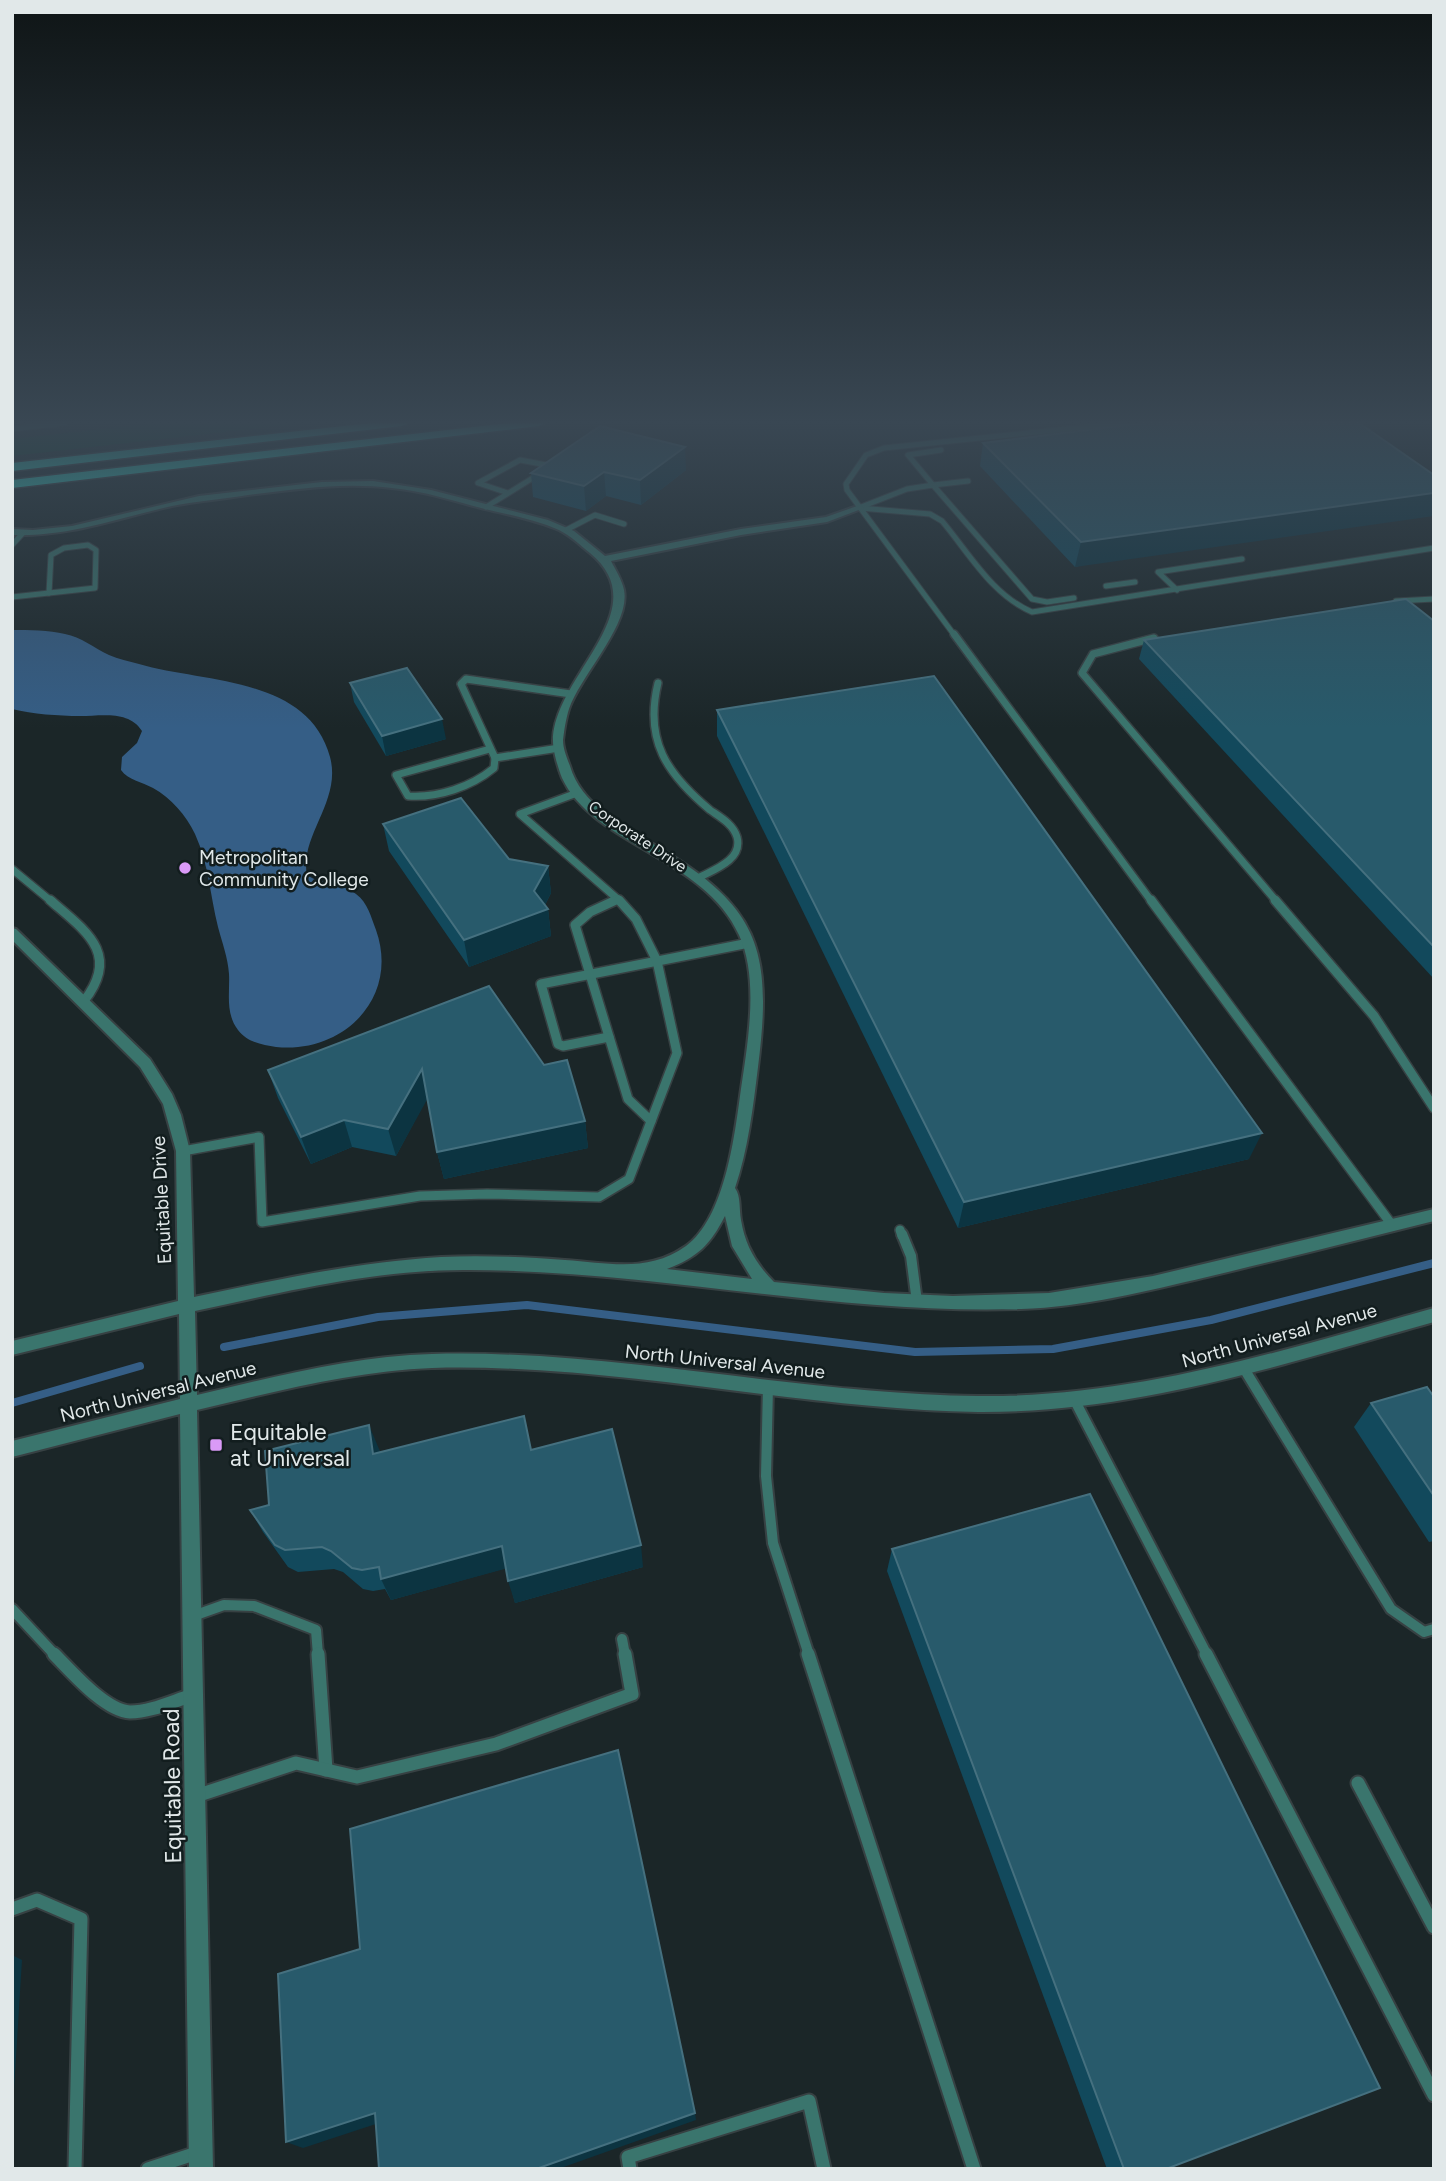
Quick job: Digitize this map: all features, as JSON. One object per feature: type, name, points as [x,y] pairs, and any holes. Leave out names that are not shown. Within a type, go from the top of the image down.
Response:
[{"type":"street","name":"Corporate Drive","points":[[18,532],[71,530],[92,525]]},
{"type":"street","name":"Corporate Drive","points":[[548,525],[566,530],[606,559],[622,592],[618,615],[562,711],[557,737],[567,777],[577,793],[599,813],[700,877],[718,893],[733,912],[750,943],[758,995],[756,1037],[730,1183],[718,1217],[695,1248],[668,1263],[630,1274]]},
{"type":"street","points":[[606,559],[741,531],[786,525]]},
{"type":"street","name":"Equitable Drive","points":[[12,932],[145,1063],[162,1086],[176,1114],[183,1151],[187,1403]]},
{"type":"street","name":"Corporate Drive","points":[[730,1183],[732,1224],[736,1238],[754,1273],[772,1290]]},
{"type":"street","points":[[12,1348],[187,1305],[329,1277],[465,1263],[521,1264],[917,1302],[964,1304],[1071,1298],[1145,1285],[1434,1215]]},
{"type":"street","name":"North Universal Avenue","points":[[12,1449],[187,1403],[334,1372],[401,1363],[486,1359],[895,1399],[980,1404],[1074,1399],[1153,1388],[1243,1367],[1434,1315]]},
{"type":"street","name":"Equitable Road","points":[[187,1403],[195,1695],[200,2160]]},
{"type":"lane","points":[[566,530],[575,525]]},
{"type":"lane","points":[[871,525],[1392,1225]]},
{"type":"lane","points":[[945,525],[1005,596],[1022,610],[1032,612],[1434,548]]},
{"type":"lane","points":[[968,525],[1032,599],[1047,602],[1073,598]]},
{"type":"lane","points":[[12,545],[18,532]]},
{"type":"lane","points":[[12,597],[49,594],[95,588],[96,550],[88,545],[64,548],[51,555],[49,594]]},
{"type":"lane","points":[[1177,590],[1158,572],[1242,559]]},
{"type":"lane","points":[[1106,586],[1135,582]]},
{"type":"lane","points":[[1120,584],[1133,597]]},
{"type":"lane","points":[[1390,602],[1434,599]]},
{"type":"lane","points":[[1166,636],[1093,654],[1082,673],[1374,1016],[1434,1108]]},
{"type":"lane","points":[[491,749],[396,775],[408,796],[420,798],[484,778],[494,768],[495,758],[491,749],[461,684],[466,679],[571,694]]},
{"type":"lane","points":[[658,682],[651,719],[662,756],[683,785],[731,826],[737,838],[737,850],[732,859],[700,877]]},
{"type":"lane","points":[[495,758],[559,748]]},
{"type":"lane","points":[[183,1151],[259,1137],[262,1222],[420,1196],[487,1194],[599,1197],[629,1179],[677,1053],[657,961],[636,919],[618,899],[520,814],[577,793]]},
{"type":"lane","points":[[12,869],[92,938],[102,958],[96,986],[84,1001]]},
{"type":"lane","points":[[618,899],[590,912],[575,925],[628,1099],[651,1121]]},
{"type":"lane","points":[[609,1037],[563,1046],[558,1044],[541,984],[750,943]]},
{"type":"lane","points":[[900,1230],[911,1256],[917,1302]]},
{"type":"lane","points":[[1243,1367],[1391,1609],[1424,1632],[1434,1629]]},
{"type":"lane","points":[[768,1386],[765,1476],[773,1543],[974,2169]]},
{"type":"lane","points":[[1074,1399],[1434,2095]]},
{"type":"lane","points":[[193,1616],[224,1605],[254,1606],[316,1630],[326,1770]]},
{"type":"lane","points":[[12,1608],[80,1678],[113,1707],[127,1712],[195,1695]]},
{"type":"lane","points":[[196,1796],[296,1763],[357,1777],[496,1744],[632,1694],[622,1639]]},
{"type":"lane","points":[[1358,1783],[1434,1927]]},
{"type":"lane","points":[[12,1909],[37,1900],[81,1919],[75,2169]]},
{"type":"lane","points":[[630,2169],[628,2158],[809,2101],[824,2169]]},
{"type":"lane","points":[[148,2169],[200,2160]]},
{"type":"water","points":[[12,630],[65,634],[120,659],[250,687],[277,697],[300,711],[318,731],[330,757],[332,773],[326,803],[309,846],[307,875],[350,890],[363,902],[371,915],[381,955],[380,978],[373,999],[360,1017],[343,1031],[323,1041],[301,1047],[265,1045],[250,1040],[238,1030],[231,1017],[227,962],[206,869],[195,834],[172,802],[153,788],[131,779],[121,770],[122,757],[137,743],[142,731],[136,724],[122,717],[54,715],[12,709]]},
{"type":"building","points":[[1064,525],[1205,525],[1081,542]]},
{"type":"building","points":[[1406,599],[1434,621],[1434,947],[1144,640]]},
{"type":"building","points":[[407,668],[442,719],[382,736],[350,683]]},
{"type":"building","points":[[934,676],[1262,1133],[964,1202],[717,710]]},
{"type":"building","points":[[461,798],[509,859],[548,866],[534,891],[548,909],[464,940],[383,824]]},
{"type":"building","points":[[489,986],[544,1065],[567,1060],[585,1121],[437,1152],[422,1069],[388,1129],[344,1120],[301,1137],[268,1070]]},
{"type":"building","points":[[1427,1387],[1434,1397],[1434,1496],[1371,1403]]},
{"type":"building","points":[[524,1416],[531,1450],[612,1429],[641,1545],[508,1581],[502,1546],[381,1579],[379,1567],[362,1570],[352,1568],[322,1547],[285,1550],[275,1545],[250,1510],[269,1505],[265,1451],[369,1425],[373,1454]]},
{"type":"building","points":[[1090,1494],[1380,2088],[1166,2169],[1124,2169],[892,1549]]},
{"type":"building","points":[[618,1750],[695,2113],[536,2169],[379,2169],[375,2113],[286,2142],[278,1974],[360,1949],[350,1829]]},
{"type":"waterway","points":[[224,1347],[378,1317],[527,1305],[915,1352],[1053,1349],[1211,1320],[1434,1263]]},
{"type":"waterway","points":[[12,1403],[140,1366]]},
{"type":"place","name":"Metropolitan Community College","points":[[185,868]]},
{"type":"place","name":"Equitable at Universal","points":[[216,1445]]}]
